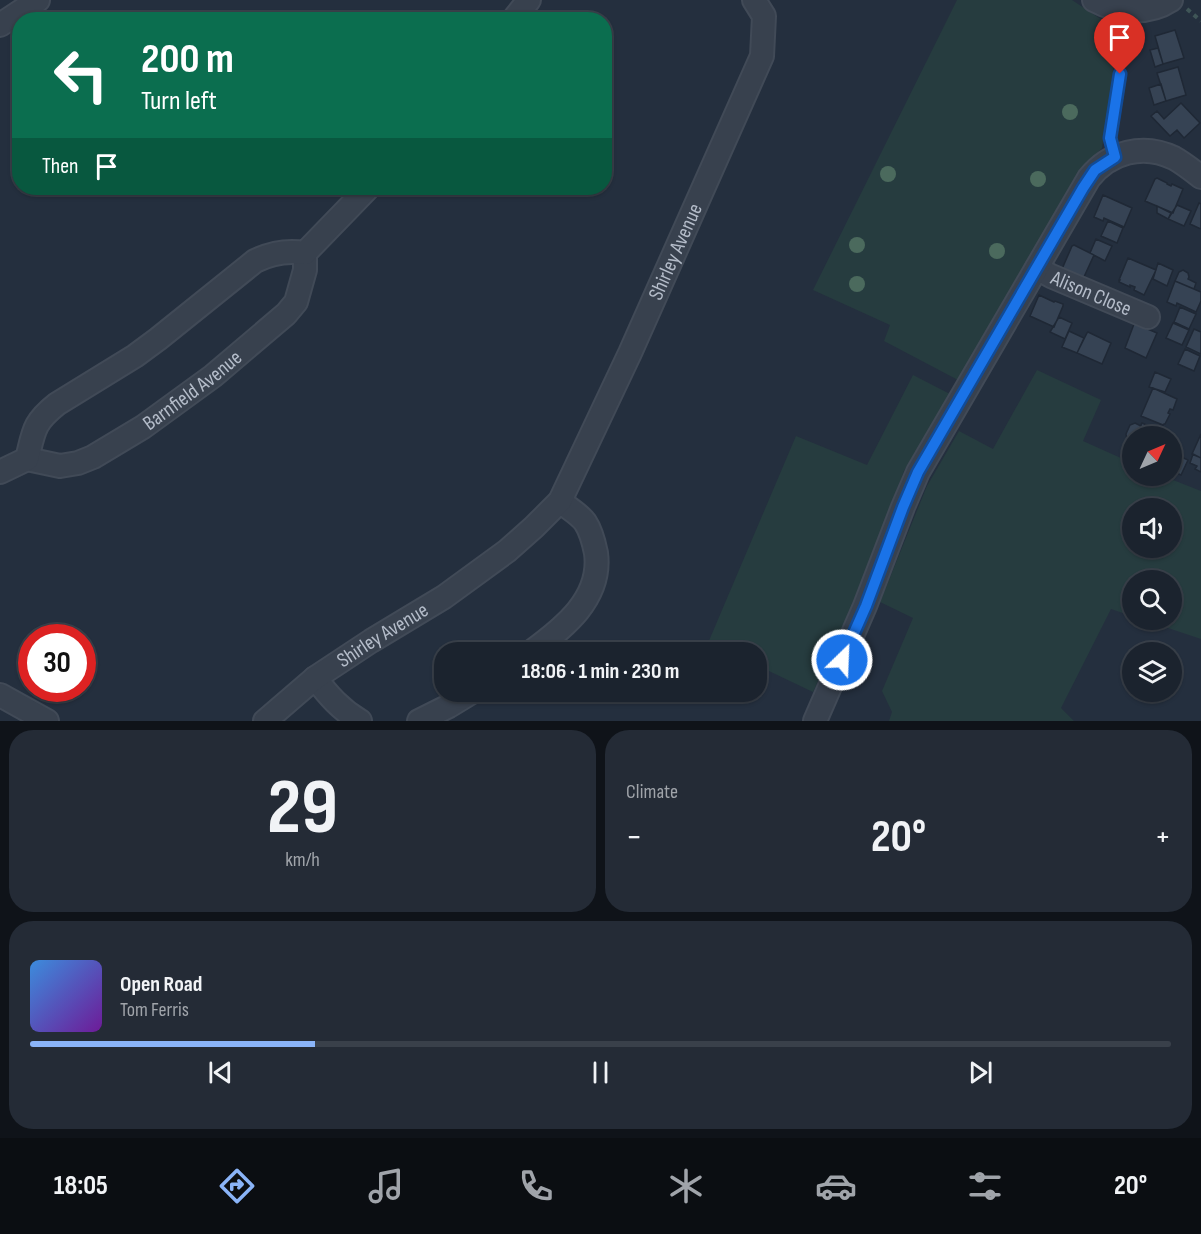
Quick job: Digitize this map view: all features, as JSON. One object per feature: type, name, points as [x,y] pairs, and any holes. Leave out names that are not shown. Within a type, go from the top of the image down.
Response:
[{"type":"street","points":[[20,12],[38,0]]},
{"type":"street","points":[[519,12],[529,0]]},
{"type":"street","name":"Shirley Avenue","points":[[265,721],[282,704],[315,678],[444,597],[507,551],[560,501],[630,353],[762,56],[764,16],[754,0]]},
{"type":"street","points":[[1094,0],[1108,7],[1130,11],[1156,7],[1171,0]]},
{"type":"street","points":[[815,721],[866,606],[918,472],[1089,177],[1115,157],[1131,152],[1153,152],[1175,159],[1201,177]]},
{"type":"street","points":[[0,472],[27,459],[37,423],[57,404],[135,356],[255,261],[268,255],[305,253],[361,195]]},
{"type":"street","name":"Barnfield Avenue","points":[[27,459],[60,466],[78,464],[93,458],[143,427],[213,376],[286,314],[296,302],[305,270],[305,253]]},
{"type":"street","name":"Alison Close","points":[[1037,268],[1148,317]]},
{"type":"street","points":[[544,642],[574,615],[591,592],[597,569],[595,546],[585,522],[560,501]]},
{"type":"street","name":"Shirley Avenue","points":[[315,678],[332,700],[360,721]]},
{"type":"street","points":[[0,695],[47,721]]},
{"type":"street","points":[[419,721],[456,702]]},
{"type":"lane","points":[[1115,157],[1110,138],[1120,74]]},
{"type":"path","points":[[1120,74],[1130,11]]},
{"type":"green space","points":[[957,0],[1072,0],[1099,18],[1120,25],[1102,148],[1084,166],[1072,184],[958,380],[884,341],[890,325],[813,290]]},
{"type":"green space","points":[[1037,370],[1101,400],[1083,441],[1122,459],[1122,486],[1182,486],[1182,484],[1201,491],[1201,639],[1174,630],[1182,630],[1182,570],[1122,570],[1122,613],[1111,609],[1061,708],[1074,721],[889,721],[892,712],[882,691],[913,618],[880,602],[927,486],[959,431],[993,449]]},
{"type":"green space","points":[[913,375],[950,394],[904,471],[859,592],[813,692],[767,670],[767,642],[708,642],[796,436],[867,465]]},
{"type":"building","points":[[1175,30],[1184,58],[1163,64],[1155,36]]},
{"type":"building","points":[[1158,48],[1163,64],[1155,67],[1150,50]]},
{"type":"building","points":[[1178,67],[1186,95],[1166,101],[1157,73]]},
{"type":"building","points":[[1161,84],[1166,101],[1154,105],[1149,88]]},
{"type":"building","points":[[1181,103],[1200,123],[1184,138],[1177,130],[1170,136],[1151,116],[1157,111],[1164,119]]},
{"type":"building","points":[[1157,178],[1171,186],[1172,184],[1183,189],[1173,213],[1145,201]]},
{"type":"building","points":[[1103,195],[1132,208],[1124,227],[1104,218],[1103,221],[1094,217]]},
{"type":"building","points":[[1199,203],[1201,204],[1201,229],[1190,224]]},
{"type":"building","points":[[1177,205],[1191,211],[1184,226],[1168,219]]},
{"type":"building","points":[[1157,206],[1171,213],[1168,219],[1157,213]]},
{"type":"building","points":[[1108,221],[1123,228],[1117,243],[1101,236]]},
{"type":"building","points":[[1096,239],[1112,246],[1105,261],[1090,253]]},
{"type":"building","points":[[1074,245],[1094,255],[1083,279],[1062,269]]},
{"type":"building","points":[[1128,258],[1156,270],[1144,295],[1134,290],[1135,287],[1119,282]]},
{"type":"building","points":[[1158,263],[1173,270],[1167,286],[1153,279]]},
{"type":"building","points":[[1183,270],[1188,273],[1188,279],[1196,283],[1194,289],[1175,281],[1179,272]]},
{"type":"building","points":[[1175,281],[1201,292],[1201,301],[1196,312],[1177,303],[1176,306],[1167,302]]},
{"type":"building","points":[[1039,295],[1063,304],[1054,327],[1030,316]]},
{"type":"building","points":[[1180,307],[1196,314],[1189,329],[1174,322]]},
{"type":"building","points":[[1059,317],[1072,323],[1065,339],[1050,332]]},
{"type":"building","points":[[1173,323],[1189,330],[1182,345],[1166,338]]},
{"type":"building","points":[[1134,324],[1157,333],[1146,358],[1125,348]]},
{"type":"building","points":[[1194,329],[1201,332],[1201,354],[1186,347]]},
{"type":"building","points":[[1069,331],[1084,338],[1077,353],[1062,347]]},
{"type":"building","points":[[1088,332],[1111,343],[1102,364],[1077,353]]},
{"type":"building","points":[[1185,349],[1200,356],[1194,371],[1178,364]]},
{"type":"building","points":[[1155,372],[1171,379],[1165,392],[1149,387]]},
{"type":"building","points":[[1153,388],[1177,399],[1163,425],[1141,416]]},
{"type":"building","points":[[1201,434],[1201,458],[1192,454]]},
{"type":"building","points":[[1193,454],[1201,458],[1201,472],[1195,469],[1197,466],[1190,463]]},
{"type":"building","points":[[1182,457],[1188,460],[1182,473]]},
{"type":"route","points":[[842,660],[866,606],[918,472],[1089,177],[1095,170],[1115,157],[1110,138],[1120,74]]}]
